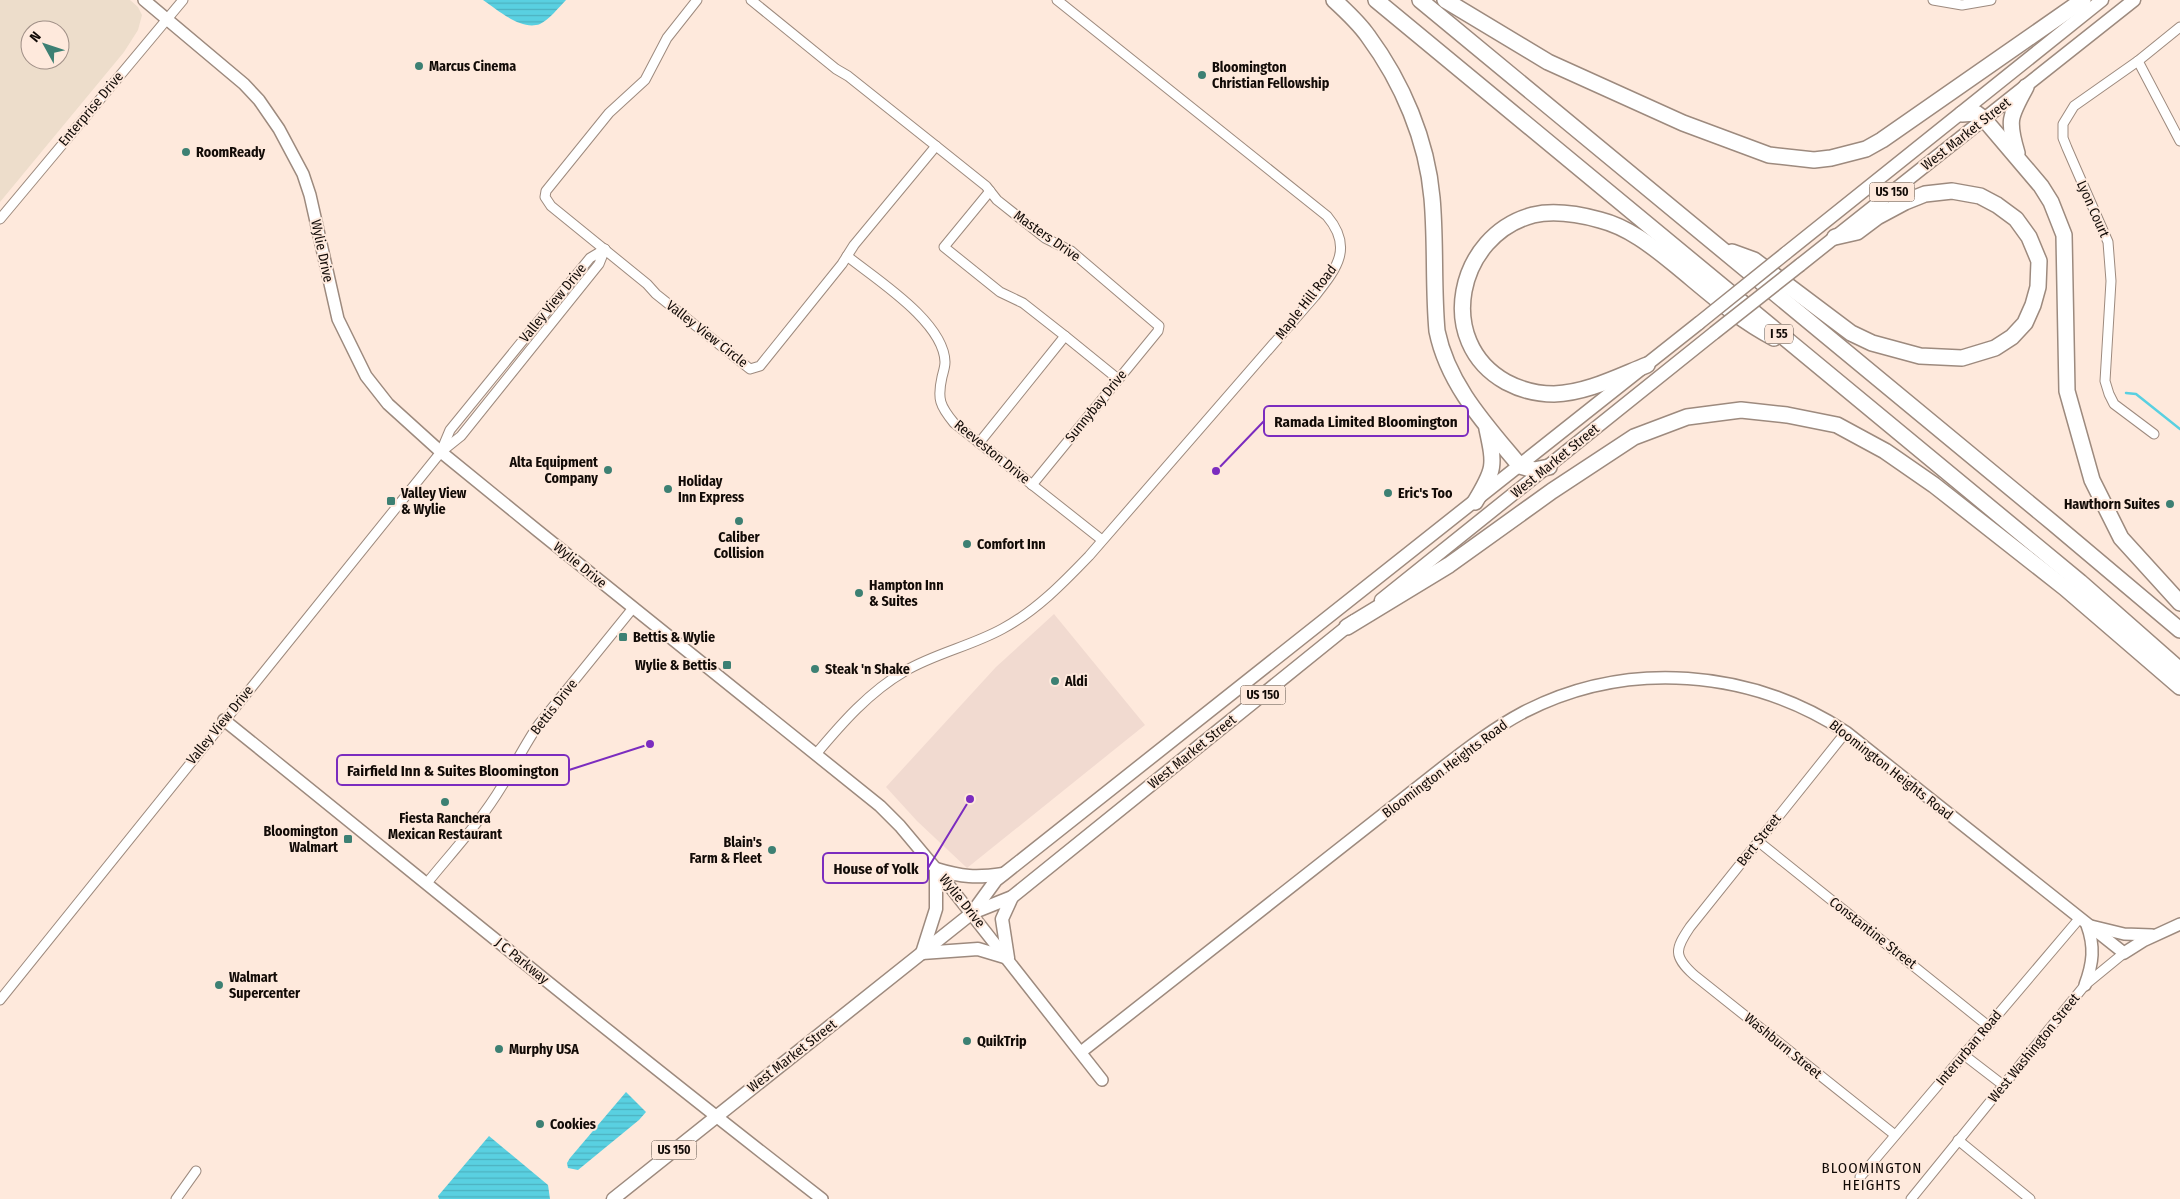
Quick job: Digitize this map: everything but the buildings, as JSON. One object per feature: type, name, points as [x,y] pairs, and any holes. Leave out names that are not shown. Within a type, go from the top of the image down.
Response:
[{"type":"highway","points":[[1334,0],[1368,35],[1400,87],[1418,131],[1427,161],[1432,197],[1436,316],[1440,346],[1451,375],[1461,393],[1520,466],[1534,470],[1549,467]]},
{"type":"highway","name":"I 55","points":[[1376,0],[2080,582],[2180,670]]},
{"type":"highway","name":"I 55","points":[[1420,0],[2046,516],[2180,630]]},
{"type":"highway","points":[[1445,0],[1548,62],[1683,123],[1769,155],[1814,160],[1866,149],[1882,140],[2083,0]]},
{"type":"highway","points":[[2019,159],[2010,131],[2010,118],[2026,87]]},
{"type":"highway","points":[[1962,114],[1976,113],[1984,118],[2019,159],[2051,202],[2064,235],[2067,390],[2092,480],[2121,538],[2180,603]]},
{"type":"highway","points":[[1720,248],[1754,260],[1851,333],[1872,343],[1920,356],[1962,358],[1995,348],[2012,337],[2025,323],[2033,305],[2038,287],[2039,261],[2029,237],[2016,220],[1997,204],[1980,196],[1952,190],[1925,194],[1877,217],[1857,232],[1835,237]]},
{"type":"highway","points":[[1647,365],[1589,388],[1554,394],[1533,392],[1498,377],[1487,368],[1473,350],[1464,325],[1462,306],[1469,273],[1486,244],[1511,224],[1532,216],[1565,212],[1602,220],[1620,227],[1646,242],[1752,326],[1799,350]]},
{"type":"highway","points":[[1347,627],[1449,565],[1634,437],[1687,417],[1741,410],[1787,414],[1837,425],[1885,451],[1934,485],[2065,588],[2180,687]]},
{"type":"highway","points":[[1475,502],[1493,470],[1493,458],[1485,423]]},
{"type":"main road","name":"Wylie Drive","points":[[144,0],[244,84],[273,119],[303,174],[310,195],[334,304],[350,346],[366,376],[388,404],[441,452],[880,806],[900,826],[972,913],[1102,1080]]},
{"type":"main road","name":"West Market Street","points":[[613,1199],[972,913],[996,880],[1475,502],[2102,0]]},
{"type":"main road","name":"West Market Street","points":[[972,913],[1012,896],[1714,333],[2134,0]]},
{"type":"main road","name":"Bloomington Heights Road","points":[[1081,1052],[1442,768],[1496,729],[1539,705],[1595,686],[1651,678],[1699,678],[1758,690],[1828,720],[1846,732],[2124,954]]},
{"type":"main road","name":"J C Parkway","points":[[224,720],[593,1019],[822,1199]]},
{"type":"main road","points":[[1005,873],[973,877],[956,875],[936,869],[936,909],[922,953],[978,949],[1008,958],[1002,919],[1012,896]]},
{"type":"main road","points":[[2083,922],[2124,934],[2154,935]]},
{"type":"main road","points":[[2083,922],[2092,940],[2094,956],[2085,985]]},
{"type":"main road","name":"West Washington Street","points":[[2124,954],[2154,935],[2180,924]]},
{"type":"street","name":"Enterprise Drive","points":[[0,219],[166,18],[183,0]]},
{"type":"street","name":"Valley View Circle","points":[[697,0],[667,38],[645,80],[609,113],[546,191],[545,197],[551,206],[647,284],[656,294],[750,368],[760,366],[848,256],[865,230],[936,146]]},
{"type":"street","points":[[751,0],[836,69],[848,76],[936,146]]},
{"type":"street","name":"Maple Hill Road","points":[[816,754],[850,714],[904,672],[923,662],[1003,629],[1034,609],[1051,594],[1102,540],[1315,296],[1336,267],[1341,245],[1333,223],[1311,202],[1057,0]]},
{"type":"street","points":[[1933,0],[1962,5],[1991,0]]},
{"type":"street","name":"Lyon Court","points":[[2154,434],[2114,404],[2108,394],[2105,381],[2111,281],[2108,242],[2063,138],[2064,124],[2074,106],[2138,61],[2180,27]]},
{"type":"street","points":[[2138,61],[2180,140]]},
{"type":"street","name":"Masters Drive","points":[[936,146],[990,191],[997,200],[1045,238],[1071,251],[1159,326]]},
{"type":"street","points":[[990,191],[944,247],[1000,292],[1023,303],[1118,379]]},
{"type":"street","name":"Valley View Drive","points":[[0,1000],[441,452],[461,436],[599,264],[605,249]]},
{"type":"street","name":"Reeveston Drive","points":[[848,256],[921,315],[938,339],[945,362],[938,394],[944,411],[954,423],[1102,540]]},
{"type":"street","name":"Sunnybay Drive","points":[[1032,485],[1158,330],[1159,326]]},
{"type":"street","points":[[979,443],[1065,336]]},
{"type":"street","name":"Bettis Drive","points":[[427,883],[488,806],[536,728],[633,608]]},
{"type":"street","name":"Bert Street","points":[[1678,952],[1680,942],[1690,927],[1846,732]]},
{"type":"street","name":"Constantine Street","points":[[1759,842],[1987,1025]]},
{"type":"street","name":"Interurban Road","points":[[1860,1177],[1964,1055],[1987,1025],[2083,922]]},
{"type":"street","name":"Washburn Street","points":[[1678,952],[1680,959],[1690,971],[1895,1134]]},
{"type":"street","name":"West Washington Street","points":[[1911,1199],[2085,985],[2124,954]]},
{"type":"street","points":[[1964,1055],[2003,1085]]},
{"type":"street","points":[[1958,1140],[2030,1199]]},
{"type":"street","points":[[176,1199],[196,1171]]},
{"type":"shaded area","points":[[0,0],[130,0],[138,7],[142,15],[138,30],[124,52],[0,202]]},
{"type":"shaded area","points":[[1054,614],[1145,725],[967,868],[917,821],[886,787],[996,667]]},
{"type":"water","points":[[483,0],[566,0],[547,20],[540,24],[525,25],[503,14]]},
{"type":"water","points":[[626,1092],[646,1112],[639,1120],[578,1170],[568,1168],[567,1163],[570,1158]]},
{"type":"water","points":[[489,1136],[548,1185],[550,1199],[439,1199],[438,1196]]},
{"type":"waterway","points":[[2126,393],[2136,394],[2180,429]]},
{"type":"place","name":"Marcus Cinema","points":[[419,66]]},
{"type":"place","name":"Bloomington Christian Fellowship","points":[[1202,75]]},
{"type":"place","name":"RoomReady","points":[[186,152]]},
{"type":"place","name":"Alta Equipment Company","points":[[608,470]]},
{"type":"place","name":"Ramada Limited Bloomington","points":[[1216,471]]},
{"type":"place","name":"Holiday Inn Express","points":[[668,489]]},
{"type":"place","name":"Eric's Too","points":[[1388,493]]},
{"type":"place","name":"Valley View & Wylie","points":[[391,501]]},
{"type":"place","name":"Hawthorn Suites","points":[[2170,504]]},
{"type":"place","name":"Caliber Collision","points":[[739,521]]},
{"type":"place","name":"Comfort Inn","points":[[967,544]]},
{"type":"place","name":"Hampton Inn & Suites","points":[[859,593]]},
{"type":"place","name":"Bettis & Wylie","points":[[623,637]]},
{"type":"place","name":"Wylie & Bettis","points":[[727,665]]},
{"type":"place","name":"Steak 'n Shake","points":[[815,669]]},
{"type":"place","name":"Aldi","points":[[1055,681]]},
{"type":"place","name":"Fairfield Inn & Suites Bloomington","points":[[650,744]]},
{"type":"place","name":"House of Yolk","points":[[970,799]]},
{"type":"place","name":"Fiesta Ranchera Mexican Restaurant","points":[[445,802]]},
{"type":"place","name":"Bloomington Walmart","points":[[348,839]]},
{"type":"place","name":"Blain's Farm & Fleet","points":[[772,850]]},
{"type":"place","name":"Walmart Supercenter","points":[[219,985]]},
{"type":"place","name":"QuikTrip","points":[[967,1041]]},
{"type":"place","name":"Murphy USA","points":[[499,1049]]},
{"type":"place","name":"Cookies","points":[[540,1124]]},
{"type":"district","name":"BLOOMINGTON HEIGHTS","points":[[1872,1176]]}]
